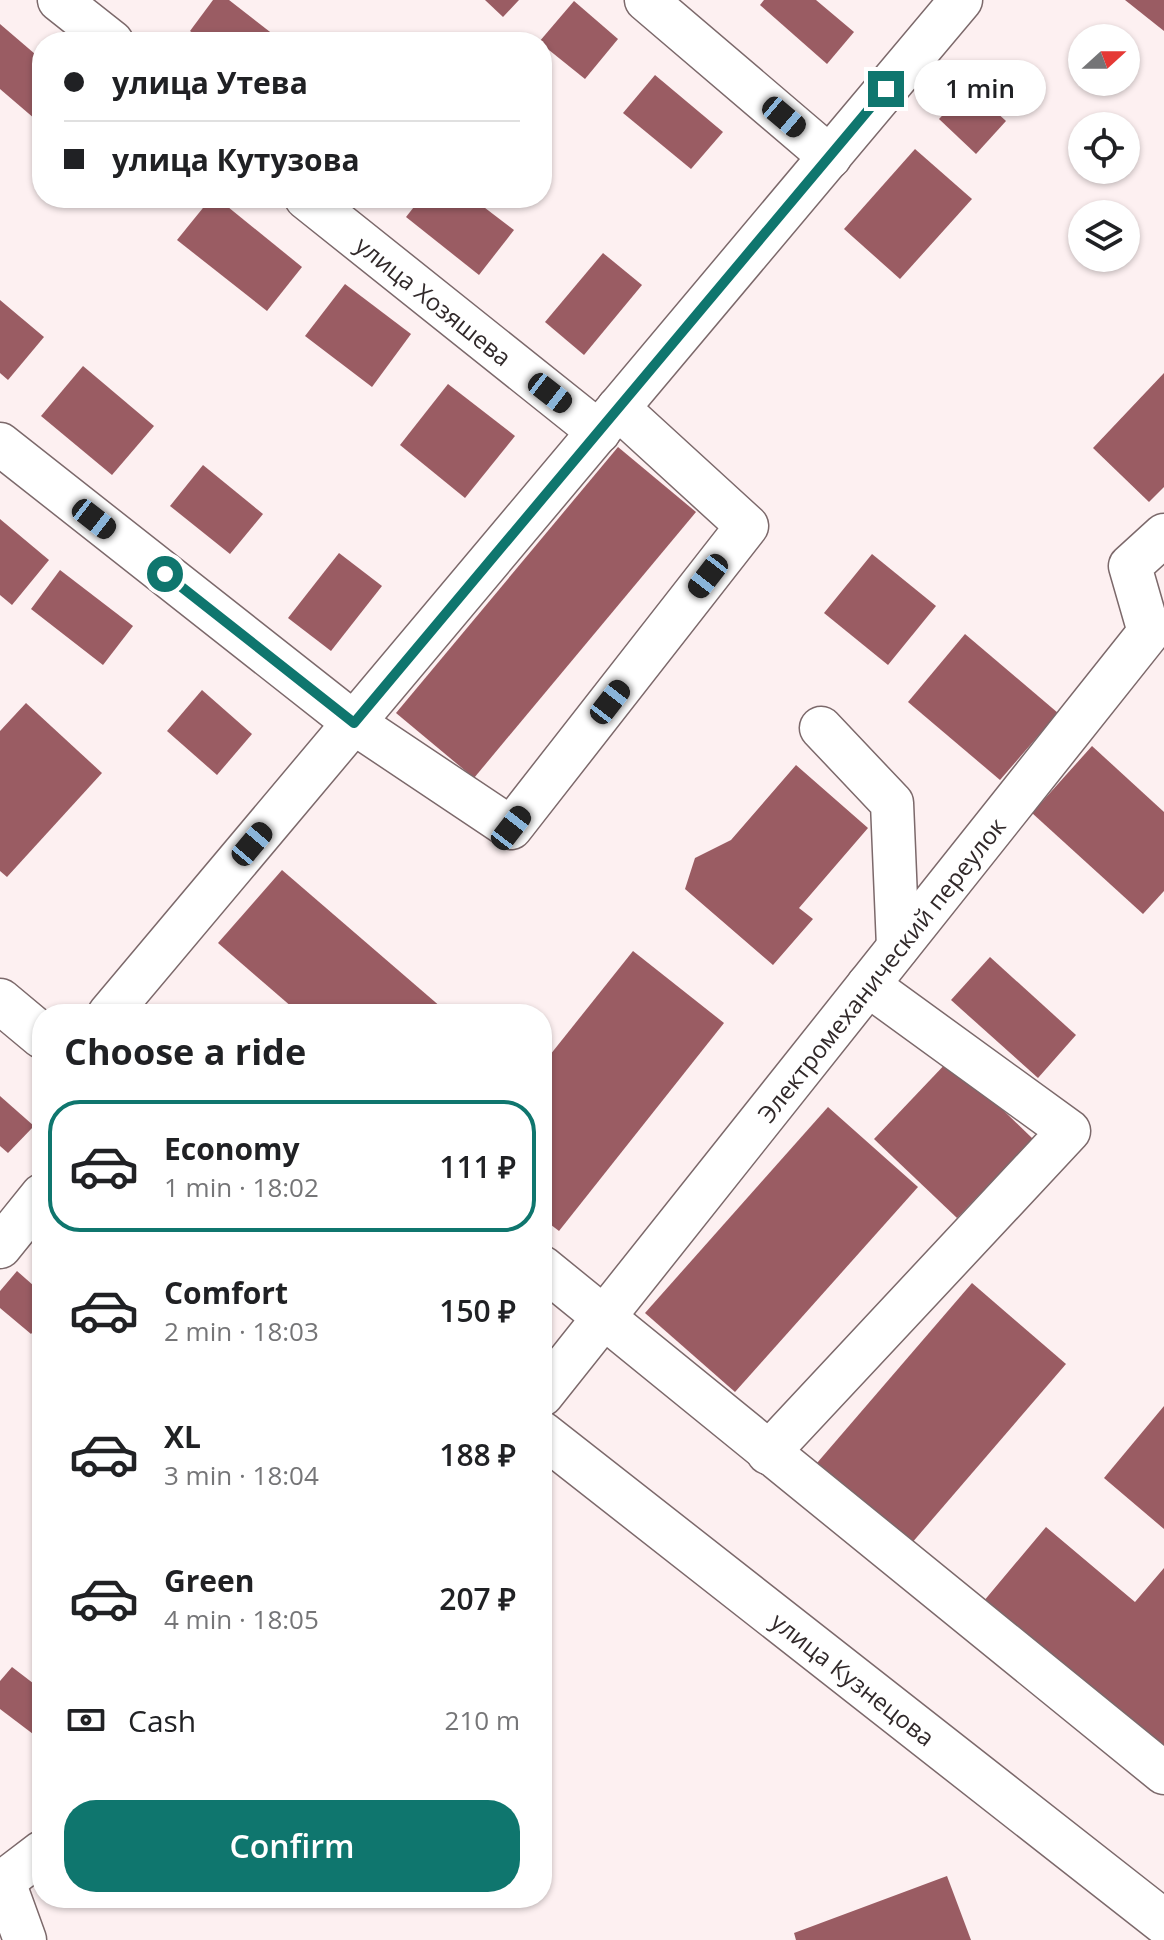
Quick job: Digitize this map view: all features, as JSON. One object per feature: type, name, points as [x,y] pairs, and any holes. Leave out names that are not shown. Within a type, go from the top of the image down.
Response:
[{"type":"main road","points":[[0,1001],[32,1028]]},
{"type":"main road","name":"улица Кузнецова","points":[[552,1442],[1164,1922]]},
{"type":"street","points":[[59,0],[99,32]]},
{"type":"street","points":[[646,0],[830,157]]},
{"type":"street","points":[[117,1004],[961,0]]},
{"type":"street","name":"улица Хозяшева","points":[[320,208],[747,526],[511,828],[354,723]]},
{"type":"street","points":[[0,444],[354,723]]},
{"type":"street","name":"Электромеханический переулок","points":[[552,1382],[1149,632],[1130,566],[1164,535]]},
{"type":"street","points":[[821,728],[892,803],[898,947]]},
{"type":"street","points":[[768,1453],[1069,1131],[868,985]]},
{"type":"street","points":[[0,1247],[32,1207]]},
{"type":"street","points":[[552,1275],[1164,1773]]},
{"type":"street","points":[[25,1940],[2,1883],[32,1860]]},
{"type":"building","points":[[213,0],[229,0],[270,32],[191,32]]},
{"type":"building","points":[[485,0],[519,0],[503,17]]},
{"type":"building","points":[[764,0],[816,0],[854,32],[827,64],[760,5]]},
{"type":"building","points":[[1125,0],[1164,0],[1164,31]]},
{"type":"building","points":[[574,1],[618,39],[585,79],[552,52],[552,32],[548,32]]},
{"type":"building","points":[[0,24],[32,51],[32,116],[0,89]]},
{"type":"building","points":[[655,75],[723,132],[691,169],[623,113]]},
{"type":"building","points":[[969,87],[1006,121],[976,154],[939,119]]},
{"type":"building","points":[[915,149],[972,199],[900,279],[844,229]]},
{"type":"building","points":[[203,208],[229,208],[302,267],[267,311],[177,240]]},
{"type":"building","points":[[413,208],[485,208],[514,230],[479,275],[406,217]]},
{"type":"building","points":[[603,253],[642,285],[584,355],[545,322]]},
{"type":"building","points":[[345,284],[411,334],[372,387],[305,336]]},
{"type":"building","points":[[0,300],[44,337],[8,380],[0,373]]},
{"type":"building","points":[[83,366],[154,426],[112,475],[41,416]]},
{"type":"building","points":[[1164,373],[1164,487],[1149,502],[1093,448]]},
{"type":"building","points":[[448,384],[515,436],[465,498],[400,445]]},
{"type":"building","points":[[618,447],[696,512],[474,778],[396,713]]},
{"type":"building","points":[[203,465],[263,514],[230,554],[170,506]]},
{"type":"building","points":[[0,519],[49,560],[12,605],[0,595]]},
{"type":"building","points":[[339,553],[382,586],[331,651],[288,618]]},
{"type":"building","points":[[872,554],[936,606],[888,665],[824,613]]},
{"type":"building","points":[[60,570],[133,626],[103,665],[31,609]]},
{"type":"building","points":[[965,634],[1058,713],[1000,780],[908,702]]},
{"type":"building","points":[[202,690],[252,734],[217,775],[167,731]]},
{"type":"building","points":[[26,703],[102,773],[7,877],[0,871],[0,731]]},
{"type":"building","points":[[1092,746],[1164,812],[1164,891],[1143,914],[1032,813]]},
{"type":"building","points":[[796,765],[868,828],[799,908],[813,919],[773,965],[685,889],[695,858],[731,840]]},
{"type":"building","points":[[282,870],[437,1004],[288,1004],[218,943]]},
{"type":"building","points":[[633,951],[724,1023],[559,1231],[552,1226],[552,1052]]},
{"type":"building","points":[[990,957],[1076,1035],[1038,1078],[951,1000]]},
{"type":"building","points":[[950,1059],[1033,1139],[957,1218],[874,1139]]},
{"type":"building","points":[[0,1096],[32,1124],[32,1128],[8,1153],[0,1146]]},
{"type":"building","points":[[828,1107],[918,1187],[735,1392],[645,1313]]},
{"type":"building","points":[[17,1271],[32,1284],[31,1334],[0,1308],[0,1291]]},
{"type":"building","points":[[972,1283],[1066,1364],[911,1544],[817,1463]]},
{"type":"building","points":[[1164,1406],[1164,1529],[1104,1478]]},
{"type":"building","points":[[1046,1527],[1135,1602],[1164,1568],[1164,1766],[978,1608]]},
{"type":"building","points":[[12,1667],[32,1682],[32,1733],[0,1709],[0,1681]]},
{"type":"building","points":[[947,1876],[971,1940],[796,1940],[794,1933]]},
{"type":"route","points":[[165,574],[354,723],[886,89]]}]
